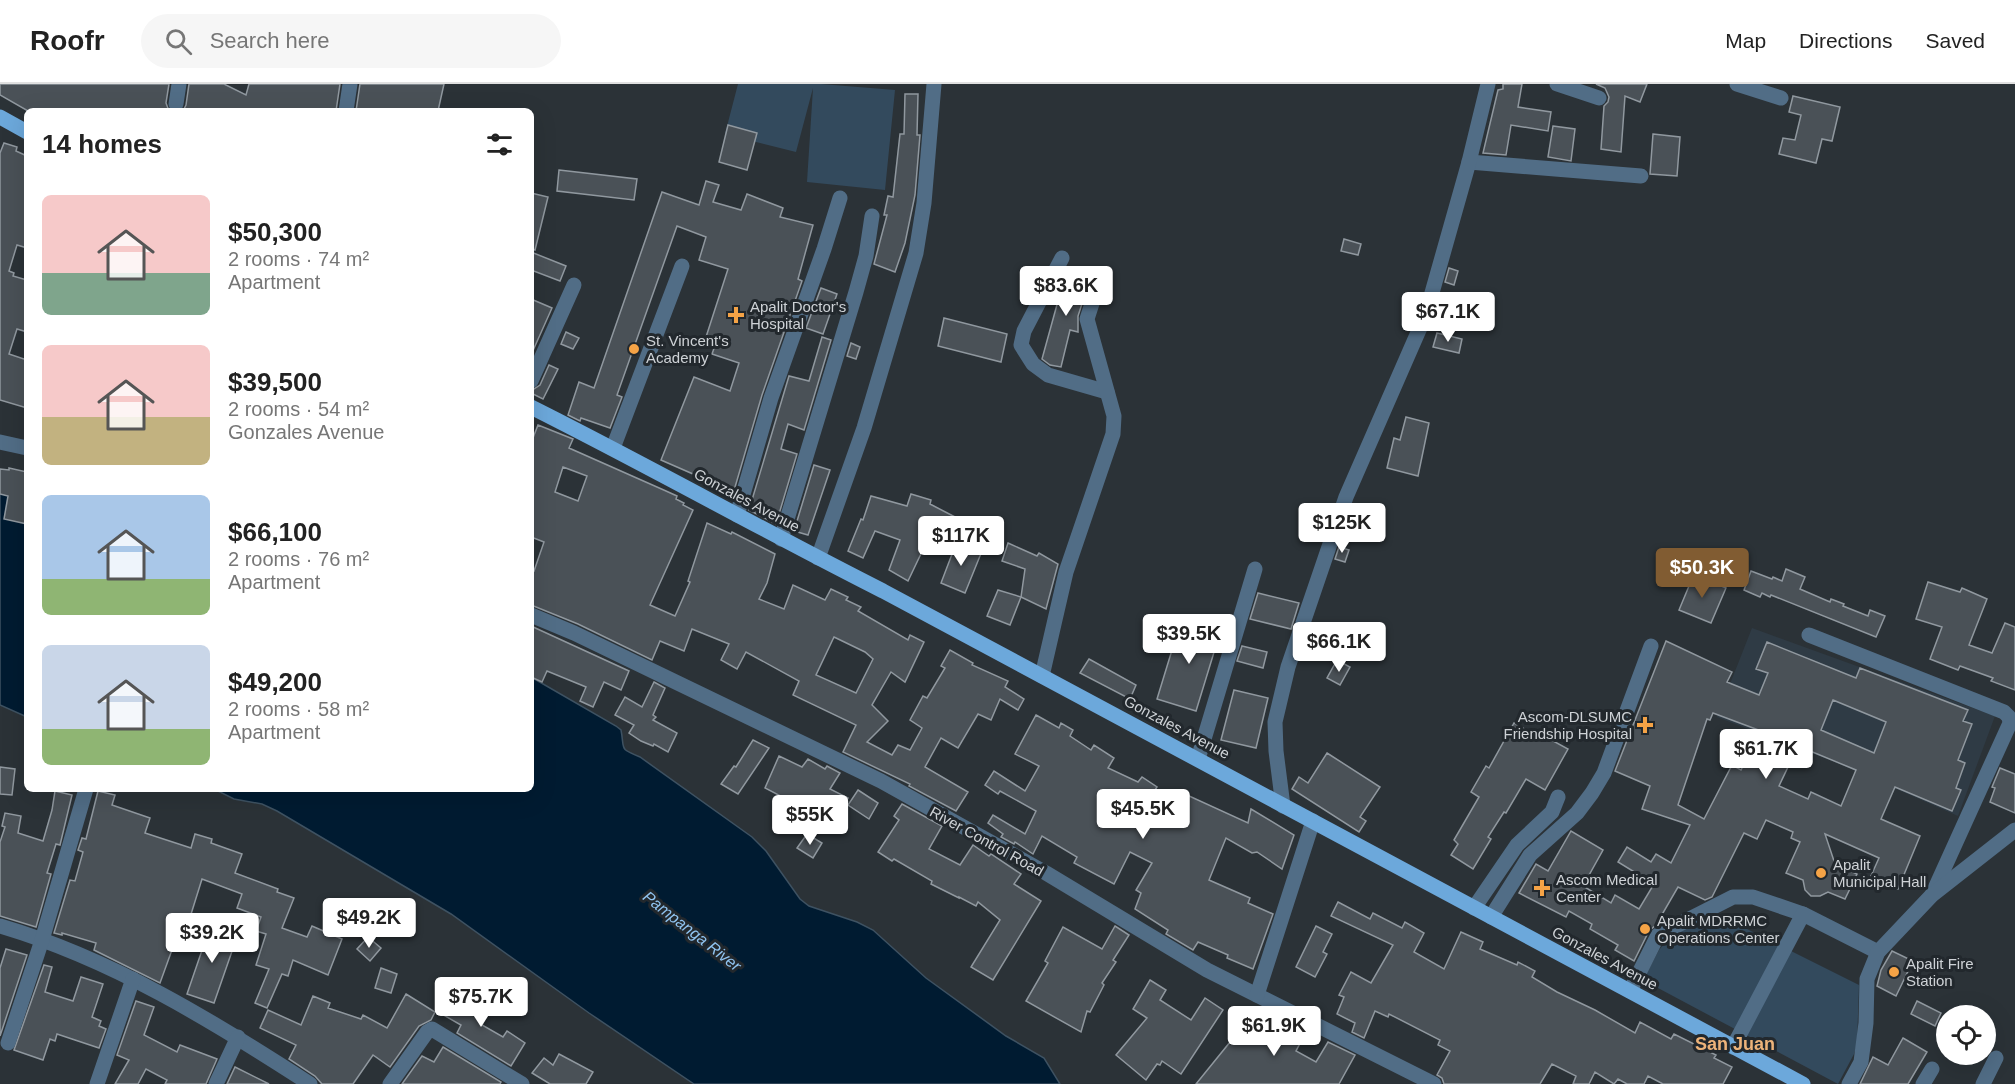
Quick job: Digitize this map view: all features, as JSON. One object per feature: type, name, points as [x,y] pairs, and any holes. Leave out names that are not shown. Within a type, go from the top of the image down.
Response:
[{"type":"main road","points":[[0,117],[24,130]]},
{"type":"main road","name":"Gonzales Avenue","points":[[534,408],[614,448],[780,539],[1198,759],[1803,1084]]},
{"type":"street","points":[[176,104],[178,84]]},
{"type":"street","points":[[347,108],[351,84]]},
{"type":"street","points":[[818,558],[864,428],[915,253],[924,203],[934,84]]},
{"type":"street","points":[[1283,806],[1275,722],[1288,666],[1346,497],[1426,314],[1469,162],[1488,84]]},
{"type":"street","points":[[1557,84],[1599,98]]},
{"type":"street","points":[[1737,84],[1781,98]]},
{"type":"street","points":[[1469,162],[1641,176]]},
{"type":"street","points":[[737,515],[771,398],[840,198]]},
{"type":"street","points":[[780,539],[856,292],[866,256],[872,216]]},
{"type":"street","points":[[1062,258],[1024,331],[1021,345],[1033,364],[1048,375],[1107,392]]},
{"type":"street","points":[[614,448],[681,266]]},
{"type":"street","points":[[534,374],[574,285]]},
{"type":"street","points":[[1042,676],[1066,572],[1113,434],[1114,416],[1087,320],[1096,291]]},
{"type":"street","points":[[0,442],[24,447]]},
{"type":"street","points":[[1198,759],[1255,569]]},
{"type":"street","name":"River Control Road","points":[[534,616],[881,780],[1046,873],[1207,970],[1434,1084]]},
{"type":"street","points":[[1809,635],[2004,712],[2009,717],[2010,723],[1932,895]]},
{"type":"street","points":[[1491,917],[1530,855],[1577,813],[1592,793],[1604,772],[1651,646]]},
{"type":"street","points":[[8,1043],[42,940],[85,792]]},
{"type":"street","points":[[1474,908],[1517,845],[1552,812],[1558,797]]},
{"type":"street","points":[[1257,995],[1313,821]]},
{"type":"street","points":[[1849,1084],[1861,1062],[1866,1023],[1867,979],[1878,952],[1932,895],[2015,831]]},
{"type":"street","points":[[1630,991],[1658,935],[1733,897],[1753,897],[1803,914],[1878,952]]},
{"type":"street","points":[[1733,1047],[1803,914]]},
{"type":"street","points":[[0,926],[42,940],[133,979],[238,1037],[310,1084]]},
{"type":"street","points":[[97,1084],[133,979]]},
{"type":"street","points":[[390,1084],[427,1032],[432,1029],[522,1084]]},
{"type":"street","points":[[216,1084],[238,1037]]},
{"type":"street","points":[[1983,1084],[1992,1065]]},
{"type":"street","points":[[1923,1084],[1932,1069]]},
{"type":"shaded area","points":[[738,84],[821,84],[895,90],[885,190],[807,182],[813,88],[796,152],[725,134]]},
{"type":"shaded area","points":[[1752,628],[1995,716],[1958,816],[1835,762],[1717,717]]},
{"type":"shaded area","points":[[1713,912],[1859,985],[1857,1044],[1838,1084],[1643,980],[1659,950],[1674,932]]},
{"type":"water","points":[[0,494],[24,497],[24,716],[0,705]]},
{"type":"water","name":"Pampanga River","points":[[534,679],[616,726],[621,730],[625,750],[640,757],[752,837],[766,851],[800,899],[809,906],[857,922],[873,930],[926,978],[1006,1036],[1044,1058],[1060,1084],[694,1084],[589,1013],[451,914],[277,811],[262,804],[234,799],[220,792],[534,792]]},
{"type":"building","points":[[0,84],[169,84],[166,103],[168,108],[24,109],[0,95]]},
{"type":"building","points":[[189,84],[224,84],[246,95],[249,84],[340,84],[336,108],[184,108]]},
{"type":"building","points":[[360,84],[444,84],[439,108],[356,108]]},
{"type":"building","points":[[1503,84],[1522,84],[1518,107],[1551,112],[1548,131],[1511,125],[1506,155],[1483,153],[1498,90],[1503,89]]},
{"type":"building","points":[[1596,84],[1647,84],[1640,102],[1625,96],[1621,152],[1601,149],[1604,106],[1609,97],[1605,88]]},
{"type":"building","points":[[905,94],[918,94],[917,135],[920,135],[915,195],[905,243],[895,272],[874,264],[887,215],[884,215],[888,196],[893,197],[900,134],[904,134]]},
{"type":"building","points":[[1793,96],[1840,107],[1832,141],[1822,139],[1816,163],[1779,154],[1783,138],[1795,140],[1801,115],[1789,112]]},
{"type":"building","points":[[728,125],[757,133],[747,170],[719,162]]},
{"type":"building","points":[[1553,126],[1575,129],[1571,161],[1548,157]]},
{"type":"building","points":[[1653,134],[1680,137],[1677,176],[1650,174]]},
{"type":"building","points":[[4,143],[17,147],[16,151],[24,155],[24,247],[17,245],[9,271],[14,273],[13,276],[24,279],[24,331],[17,329],[9,354],[24,359],[24,407],[0,400],[0,153]]},
{"type":"building","points":[[559,170],[637,179],[634,200],[557,191]]},
{"type":"building","points":[[706,181],[719,185],[713,202],[741,210],[747,194],[783,208],[780,217],[813,225],[798,279],[802,281],[762,395],[733,494],[661,460],[694,377],[730,391],[739,363],[712,354],[717,340],[706,337],[728,269],[699,260],[706,237],[677,226],[617,395],[622,397],[610,428],[581,418],[580,421],[568,415],[579,382],[594,388],[662,192],[699,205]]},
{"type":"building","points":[[534,194],[548,197],[534,250]]},
{"type":"building","points":[[1344,239],[1361,244],[1358,255],[1341,251]]},
{"type":"building","points":[[534,253],[566,266],[560,281],[534,271]]},
{"type":"building","points":[[1449,268],[1458,271],[1454,285],[1445,282]]},
{"type":"building","points":[[1066,272],[1094,279],[1087,288],[1078,316],[1078,332],[1070,330],[1061,367],[1050,365],[1042,359]]},
{"type":"building","points":[[821,288],[837,294],[823,334],[806,328]]},
{"type":"building","points":[[534,300],[552,308],[534,348]]},
{"type":"building","points":[[944,318],[1007,334],[1001,362],[938,346]]},
{"type":"building","points":[[566,332],[579,338],[573,349],[561,344]]},
{"type":"building","points":[[1437,333],[1462,339],[1459,353],[1433,347]]},
{"type":"building","points":[[822,337],[831,340],[804,430],[788,424],[781,449],[797,454],[776,524],[749,510],[789,376],[809,381]]},
{"type":"building","points":[[851,343],[860,347],[856,359],[847,356]]},
{"type":"building","points":[[549,365],[558,369],[543,399],[534,394],[534,389],[540,385]]},
{"type":"building","points":[[1406,417],[1429,423],[1418,476],[1387,468],[1394,438],[1400,440]]},
{"type":"building","points":[[538,425],[573,439],[569,448],[677,496],[676,499],[693,510],[650,605],[675,616],[690,582],[688,581],[707,523],[731,534],[732,532],[775,554],[767,583],[759,599],[784,609],[793,585],[825,600],[831,589],[848,597],[846,600],[861,607],[858,611],[908,640],[910,635],[924,642],[905,682],[891,672],[872,705],[888,721],[867,742],[892,755],[898,745],[910,750],[922,728],[910,720],[923,696],[927,698],[945,668],[941,666],[950,650],[973,663],[972,665],[1008,681],[1005,687],[1024,699],[1018,710],[1000,699],[991,720],[978,714],[958,748],[941,738],[925,767],[968,792],[956,811],[909,786],[910,784],[843,752],[856,725],[793,695],[799,681],[746,652],[737,669],[721,660],[729,644],[692,629],[684,651],[660,641],[652,660],[578,624],[534,606],[534,571],[544,542],[534,538],[534,435]],"holes":[[[563,467],[587,476],[578,501],[555,492]],[[834,637],[865,652],[873,659],[856,693],[816,675]]]},
{"type":"building","points":[[814,465],[830,470],[808,535],[794,531]]},
{"type":"building","points":[[9,468],[24,471],[24,523],[4,519],[8,496],[0,494],[0,469],[9,470]]},
{"type":"building","points":[[911,494],[931,500],[930,504],[955,517],[947,545],[929,537],[908,581],[889,570],[900,540],[875,531],[863,558],[848,551],[861,519],[863,520],[871,496],[907,506]]},
{"type":"building","points":[[957,541],[982,551],[965,593],[941,583]]},
{"type":"building","points":[[1008,543],[1037,556],[1039,553],[1058,564],[1046,609],[1021,597],[1025,569],[1002,561]]},
{"type":"building","points":[[1339,547],[1349,550],[1345,562],[1335,559]]},
{"type":"building","points":[[1786,569],[1805,577],[1800,589],[1830,602],[1831,599],[1844,604],[1843,606],[1868,616],[1870,610],[1885,616],[1876,637],[1771,595],[1770,597],[1762,593],[1760,597],[1744,590],[1751,571],[1782,581]]},
{"type":"building","points":[[1694,574],[1726,588],[1711,623],[1679,610]]},
{"type":"building","points":[[1928,582],[1960,592],[1962,588],[1987,599],[1969,645],[1992,653],[2005,623],[2015,627],[2015,690],[1991,681],[1993,678],[1960,666],[1958,670],[1930,659],[1942,627],[1916,619]]},
{"type":"building","points":[[998,590],[1021,597],[1010,625],[987,616]]},
{"type":"building","points":[[1258,593],[1299,603],[1291,629],[1250,619]]},
{"type":"building","points":[[1188,617],[1219,625],[1212,648],[1215,649],[1196,711],[1157,699],[1176,637],[1183,639]]},
{"type":"building","points":[[534,627],[629,671],[621,690],[604,682],[593,707],[580,701],[586,687],[547,671],[542,682],[534,678]]},
{"type":"building","points":[[1666,641],[1732,672],[1727,682],[1759,695],[1768,673],[1756,669],[1767,642],[1856,678],[1860,668],[1968,710],[1963,721],[1972,724],[1958,760],[1965,763],[1956,788],[1961,790],[1952,811],[1895,787],[1881,819],[1920,836],[1898,889],[1870,878],[1879,858],[1825,834],[1835,864],[1857,874],[1845,899],[1828,892],[1820,896],[1811,896],[1805,890],[1803,880],[1786,873],[1800,842],[1791,838],[1793,832],[1766,820],[1757,839],[1744,833],[1712,897],[1705,900],[1678,887],[1656,925],[1649,931],[1634,961],[1615,950],[1618,945],[1590,929],[1592,924],[1569,911],[1566,917],[1519,893],[1536,864],[1548,871],[1571,831],[1603,850],[1583,886],[1611,903],[1615,895],[1639,909],[1654,884],[1618,862],[1627,847],[1651,862],[1656,854],[1671,863],[1690,825],[1642,809],[1650,786],[1615,771]],"holes":[[[1833,700],[1886,722],[1874,753],[1821,730]],[[1713,713],[1761,731],[1741,770],[1732,765],[1704,819],[1678,805],[1707,719],[1710,720]],[[1798,746],[1856,770],[1841,806],[1811,792],[1808,799],[1779,786]]]},
{"type":"building","points":[[1242,646],[1267,652],[1263,668],[1237,661]]},
{"type":"building","points":[[1089,659],[1136,685],[1130,699],[1080,673]]},
{"type":"building","points":[[1337,660],[1350,667],[1340,685],[1327,678]]},
{"type":"building","points":[[654,682],[665,688],[653,720],[677,733],[668,752],[654,744],[653,746],[641,741],[629,733],[634,725],[615,715],[625,697],[642,707]]},
{"type":"building","points":[[1234,690],[1268,698],[1256,748],[1221,740]]},
{"type":"building","points":[[1036,715],[1059,728],[1061,723],[1073,730],[1070,736],[1091,750],[1094,745],[1114,758],[1108,768],[1138,782],[1142,777],[1157,787],[1149,799],[1177,817],[1187,795],[1248,823],[1251,809],[1294,835],[1282,869],[1257,852],[1252,853],[1226,838],[1209,880],[1250,898],[1248,903],[1273,914],[1253,969],[1198,942],[1193,950],[1166,934],[1168,930],[1135,909],[1141,893],[1136,890],[1152,863],[1130,852],[1114,884],[1074,863],[1077,857],[1042,836],[1033,854],[1015,842],[1014,844],[1001,837],[1003,834],[988,823],[993,815],[1025,834],[1036,811],[1000,791],[998,794],[985,785],[994,771],[1025,791],[1039,766],[1015,754]]},
{"type":"building","points":[[1514,723],[1533,734],[1535,731],[1568,749],[1545,790],[1526,779],[1506,813],[1504,812],[1488,837],[1491,839],[1473,869],[1451,855],[1458,844],[1454,840],[1479,797],[1471,792],[1486,766],[1489,768]]},
{"type":"building","points":[[753,740],[769,748],[738,794],[721,784],[734,766],[736,767]]},
{"type":"building","points":[[1327,753],[1380,787],[1360,817],[1366,821],[1359,832],[1292,789],[1299,777],[1308,783]]},
{"type":"building","points":[[779,756],[802,767],[808,759],[825,769],[827,766],[840,773],[830,789],[848,798],[834,824],[765,788]]},
{"type":"building","points":[[0,767],[15,769],[12,795],[0,794]]},
{"type":"building","points":[[2000,768],[2015,774],[2015,813],[1990,802],[1995,788],[1992,787]]},
{"type":"building","points":[[858,790],[878,803],[869,819],[848,805]]},
{"type":"building","points":[[55,792],[72,795],[60,845],[56,844],[47,873],[51,874],[36,927],[0,916],[0,842],[5,827],[2,826],[5,813],[21,816],[18,833],[43,841]]},
{"type":"building","points":[[98,792],[102,792],[115,795],[112,805],[150,818],[145,833],[191,848],[195,834],[212,839],[211,843],[242,854],[235,873],[278,889],[277,892],[294,898],[282,928],[307,937],[312,926],[342,939],[328,975],[293,960],[288,976],[282,974],[267,1008],[255,1003],[269,969],[256,965],[266,934],[256,931],[261,917],[237,908],[242,894],[202,879],[187,927],[181,925],[160,983],[94,950],[96,943],[62,933],[62,935],[54,933],[70,880],[75,881],[83,852],[78,850],[82,838],[86,839]]},
{"type":"building","points":[[902,804],[942,826],[929,849],[960,865],[973,845],[1021,874],[1014,884],[1041,901],[993,980],[971,967],[1000,920],[978,902],[976,906],[931,884],[932,881],[878,852],[899,820],[894,816]]},
{"type":"building","points":[[807,834],[822,843],[813,858],[797,848]]},
{"type":"building","points":[[1338,902],[1370,919],[1373,913],[1402,928],[1405,922],[1424,933],[1414,952],[1444,969],[1461,932],[1483,942],[1480,949],[1517,965],[1518,962],[1535,971],[1532,977],[1635,1033],[1640,1022],[1671,1039],[1674,1034],[1716,1055],[1714,1058],[1732,1067],[1723,1084],[1663,1084],[1648,1076],[1644,1084],[1627,1084],[1618,1079],[1614,1084],[1595,1072],[1589,1084],[1573,1084],[1576,1076],[1552,1064],[1540,1084],[1444,1084],[1442,1078],[1437,1075],[1450,1051],[1438,1045],[1440,1040],[1389,1014],[1388,1017],[1375,1011],[1364,1038],[1352,1032],[1355,1023],[1337,1014],[1344,997],[1339,995],[1351,972],[1371,983],[1393,945],[1331,916]]},
{"type":"building","points":[[211,924],[238,934],[214,1003],[187,994]]},
{"type":"building","points":[[1115,926],[1129,935],[1113,960],[1116,962],[1102,983],[1104,985],[1090,1012],[1087,1011],[1081,1032],[1026,1001],[1048,963],[1045,961],[1063,927],[1102,949]]},
{"type":"building","points":[[1316,926],[1332,934],[1323,952],[1327,954],[1315,977],[1296,967]]},
{"type":"building","points":[[368,937],[381,948],[370,961],[357,949]]},
{"type":"building","points":[[6,949],[27,955],[0,1036],[0,968]]},
{"type":"building","points":[[1892,951],[1913,961],[1896,996],[1877,986],[1881,970]]},
{"type":"building","points":[[44,965],[52,967],[45,992],[73,1001],[81,977],[103,984],[92,1017],[101,1021],[99,1026],[106,1029],[99,1048],[57,1034],[55,1041],[50,1039],[43,1060],[14,1050]]},
{"type":"building","points":[[381,968],[397,974],[391,993],[375,988]]},
{"type":"building","points":[[1150,980],[1166,990],[1160,1000],[1191,1020],[1205,998],[1223,1010],[1181,1074],[1162,1061],[1160,1065],[1157,1064],[1146,1080],[1116,1055],[1147,1018],[1133,1009]]},
{"type":"building","points":[[454,989],[489,1012],[482,1025],[503,1037],[507,1031],[525,1043],[511,1066],[457,1033],[461,1025],[440,1013]]},
{"type":"building","points":[[406,994],[435,1012],[431,1020],[419,1026],[390,1067],[373,1055],[353,1084],[322,1084],[315,1076],[289,1059],[296,1045],[260,1028],[268,1010],[301,1025],[313,996],[330,1003],[328,1008],[361,1019],[363,1015],[387,1028]]},
{"type":"building","points":[[136,1001],[154,1007],[144,1035],[177,1052],[180,1045],[217,1059],[206,1084],[165,1084],[167,1080],[146,1069],[138,1084],[115,1084],[129,1060],[117,1055]]},
{"type":"building","points":[[1917,1001],[1936,1010],[1936,1024],[1935,1026],[1911,1014]]},
{"type":"building","points":[[1241,1009],[1248,1015],[1252,1011],[1264,1021],[1266,1016],[1305,1034],[1296,1051],[1316,1062],[1328,1042],[1355,1055],[1339,1084],[1196,1084],[1243,1026],[1233,1018]]},
{"type":"building","points":[[1903,1038],[1927,1052],[1908,1084],[1860,1084],[1873,1057],[1888,1065]]},
{"type":"building","points":[[443,1047],[501,1082],[500,1084],[402,1084],[422,1056],[434,1062]]},
{"type":"building","points":[[559,1054],[593,1072],[586,1084],[550,1084],[532,1073],[544,1058],[553,1065]]},
{"type":"building","points":[[235,1067],[269,1084],[227,1084]]},
{"type":"place","name":"Apalit Doctor's Hospital","points":[[736,315]]},
{"type":"place","name":"St. Vincent's Academy","points":[[634,349]]},
{"type":"place","name":"Ascom-DLSUMC Friendship Hospital","points":[[1645,725]]},
{"type":"place","name":"Apalit Municipal Hall","points":[[1821,873]]},
{"type":"place","name":"Ascom Medical Center","points":[[1542,888]]},
{"type":"place","name":"Apalit MDRRMC Operations Center","points":[[1645,929]]},
{"type":"place","name":"Apalit Fire Station","points":[[1894,972]]},
{"type":"district","name":"San Juan","points":[[1735,1044]]}]
